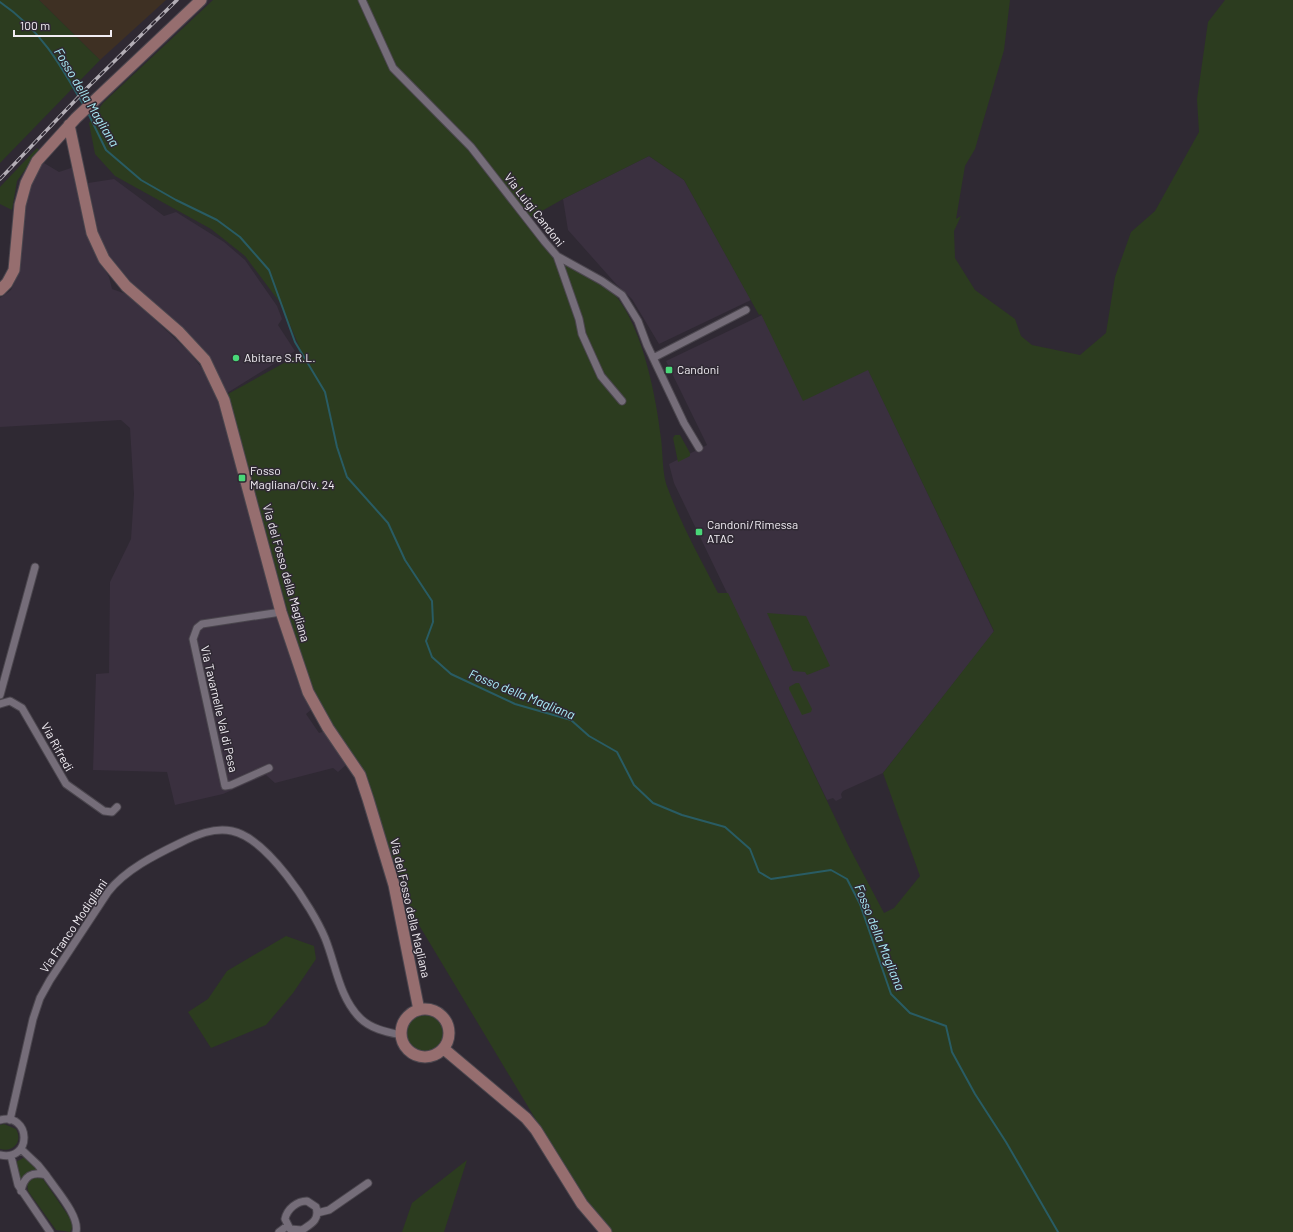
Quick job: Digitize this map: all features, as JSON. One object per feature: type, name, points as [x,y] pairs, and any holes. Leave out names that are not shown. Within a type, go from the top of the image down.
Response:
[{"type":"street","points":[[0,290],[8,282],[14,270],[20,205],[29,176],[44,151],[201,0]]},
{"type":"street","name":"Via Luigi Candoni","points":[[362,0],[393,68],[471,148],[557,256],[602,281],[622,295],[638,321],[653,358],[684,423],[699,448]]},
{"type":"street","name":"Via del Fosso della Magliana","points":[[73,122],[92,233],[104,259],[126,286],[193,346],[205,360],[216,380],[226,407],[282,612],[308,692],[328,728],[360,775],[368,799],[394,885],[419,1010]]},
{"type":"street","points":[[557,256],[579,319],[582,334],[601,376],[622,401]]},
{"type":"street","points":[[653,358],[746,310]]},
{"type":"street","points":[[0,695],[35,567]]},
{"type":"street","name":"Via Tavarnelle Val di Pesa","points":[[269,768],[231,785],[225,786],[192,639],[197,628],[202,624],[282,612]]},
{"type":"street","name":"Via Rifredi","points":[[0,704],[10,701],[22,708],[66,784],[104,810],[112,812],[117,807]]},
{"type":"street","name":"Via Franco Modigliani","points":[[10,1120],[33,1019],[40,998],[50,980],[108,892],[119,880],[135,869],[185,841],[209,832],[225,830],[240,833],[252,840],[274,860],[301,896],[318,924],[327,943],[344,992],[351,1007],[361,1019],[372,1027],[401,1035]]},
{"type":"street","points":[[419,1010],[434,1010],[445,1020],[449,1034],[444,1049],[429,1057],[414,1054],[407,1049],[401,1035],[405,1020],[419,1010]]},
{"type":"street","points":[[444,1049],[531,1124],[582,1204],[606,1232]]},
{"type":"street","points":[[0,1120],[10,1120],[20,1126],[23,1131],[24,1143],[21,1149],[11,1156],[0,1155]]},
{"type":"street","points":[[21,1149],[46,1175],[74,1217],[78,1225],[76,1232]]},
{"type":"street","points":[[11,1156],[16,1181],[21,1191],[50,1232]]},
{"type":"street","points":[[21,1191],[24,1180],[29,1176],[38,1173],[46,1175]]},
{"type":"street","points":[[317,1213],[329,1210],[368,1184]]},
{"type":"street","points":[[307,1201],[314,1204],[317,1213],[313,1223],[302,1230],[294,1230],[288,1226],[286,1214],[288,1210],[300,1202],[307,1201]]},
{"type":"street","points":[[278,1232],[288,1226]]},
{"type":"shaded area","points":[[39,0],[166,0],[100,60]]},
{"type":"shaded area","points":[[649,156],[684,180],[751,300],[659,344],[632,299],[616,284],[568,230],[563,199]]},
{"type":"shaded area","points":[[44,163],[59,172],[74,167],[89,240],[109,277],[112,289],[129,295],[189,352],[205,372],[218,398],[298,682],[312,709],[306,714],[319,733],[325,731],[347,764],[338,772],[333,768],[275,783],[266,775],[223,794],[175,805],[167,772],[93,770],[96,674],[109,673],[110,582],[131,539],[134,494],[130,428],[121,420],[0,427],[0,298],[11,290],[19,272],[21,234],[26,193],[41,165]]},
{"type":"shaded area","points":[[114,179],[164,216],[176,212],[224,242],[245,260],[277,306],[282,319],[278,325],[295,351],[227,393],[215,368],[201,346],[124,276],[103,247],[98,232],[88,183]]},
{"type":"shaded area","points":[[762,315],[802,397],[868,369],[994,632],[883,773],[843,791],[841,794],[842,798],[836,801],[833,798],[827,800],[674,483],[669,464],[707,445],[666,361]]},
{"type":"green space","points":[[0,0],[39,0],[100,60],[0,163]]},
{"type":"green space","points":[[213,0],[1010,0],[1004,50],[975,149],[965,166],[956,219],[961,216],[954,231],[955,258],[975,290],[1015,319],[1021,336],[1032,345],[1080,355],[1106,333],[1115,277],[1131,232],[1155,211],[1199,132],[1197,99],[1208,22],[1225,0],[1293,0],[1293,1232],[612,1232],[587,1205],[413,915],[367,785],[314,699],[304,671],[228,394],[302,353],[281,304],[245,256],[211,229],[115,176],[95,154],[89,123],[103,103]],"holes":[[[649,156],[684,180],[759,315],[761,314],[803,401],[868,370],[994,631],[883,773],[920,876],[894,908],[884,913],[848,845],[728,593],[718,593],[673,502],[666,483],[659,421],[651,379],[638,336],[629,316],[619,300],[607,287],[543,245],[524,221],[563,199]]]},
{"type":"green space","points":[[37,148],[39,150],[17,181],[12,210],[0,204],[0,187]]},
{"type":"green space","points":[[675,435],[680,435],[690,453],[690,456],[678,462],[673,438]]},
{"type":"green space","points":[[767,613],[806,616],[830,666],[807,675],[805,672],[793,671]]},
{"type":"green space","points":[[799,683],[812,709],[811,712],[802,715],[789,689],[789,687]]},
{"type":"green space","points":[[286,936],[314,946],[316,959],[293,993],[266,1025],[211,1048],[188,1012],[208,999],[227,971]]},
{"type":"green space","points":[[425,1015],[435,1018],[440,1023],[443,1033],[440,1043],[435,1048],[425,1051],[415,1048],[410,1043],[407,1033],[410,1023],[415,1018]]},
{"type":"green space","points":[[4,1124],[16,1129],[18,1133],[18,1142],[16,1145],[13,1148],[5,1150],[0,1149],[0,1125]]},
{"type":"green space","points":[[25,1157],[40,1171],[27,1173],[21,1180],[20,1184],[14,1163]]},
{"type":"green space","points":[[467,1160],[444,1232],[402,1232],[412,1203]]},
{"type":"green space","points":[[35,1177],[43,1179],[72,1221],[72,1228],[70,1232],[56,1230],[28,1191],[27,1183]]},
{"type":"waterway","name":"Fosso della Magliana","points":[[0,2],[27,24],[38,36],[58,62],[84,106]]},
{"type":"waterway","name":"Fosso della Magliana","points":[[88,113],[106,150],[141,180],[176,200],[217,220],[240,237],[269,270],[295,342],[325,392],[337,447],[347,477],[388,523],[405,560],[432,601],[433,622],[426,641],[432,657],[451,674],[515,704],[571,720],[589,736],[617,752],[634,785],[653,803],[682,815],[725,827],[750,849],[759,872],[771,879],[831,870],[847,879],[860,904],[891,994],[910,1013],[946,1026],[952,1052],[975,1094],[1006,1142],[1058,1232]]},
{"type":"railway","points":[[0,179],[89,86],[177,0]]},
{"type":"place","name":"Abitare S.R.L.","points":[[236,358]]},
{"type":"place","name":"Candoni","points":[[669,370]]},
{"type":"place","name":"Fosso Magliana/Civ. 24","points":[[242,478]]},
{"type":"place","name":"Candoni/Rimessa ATAC","points":[[699,532]]}]
